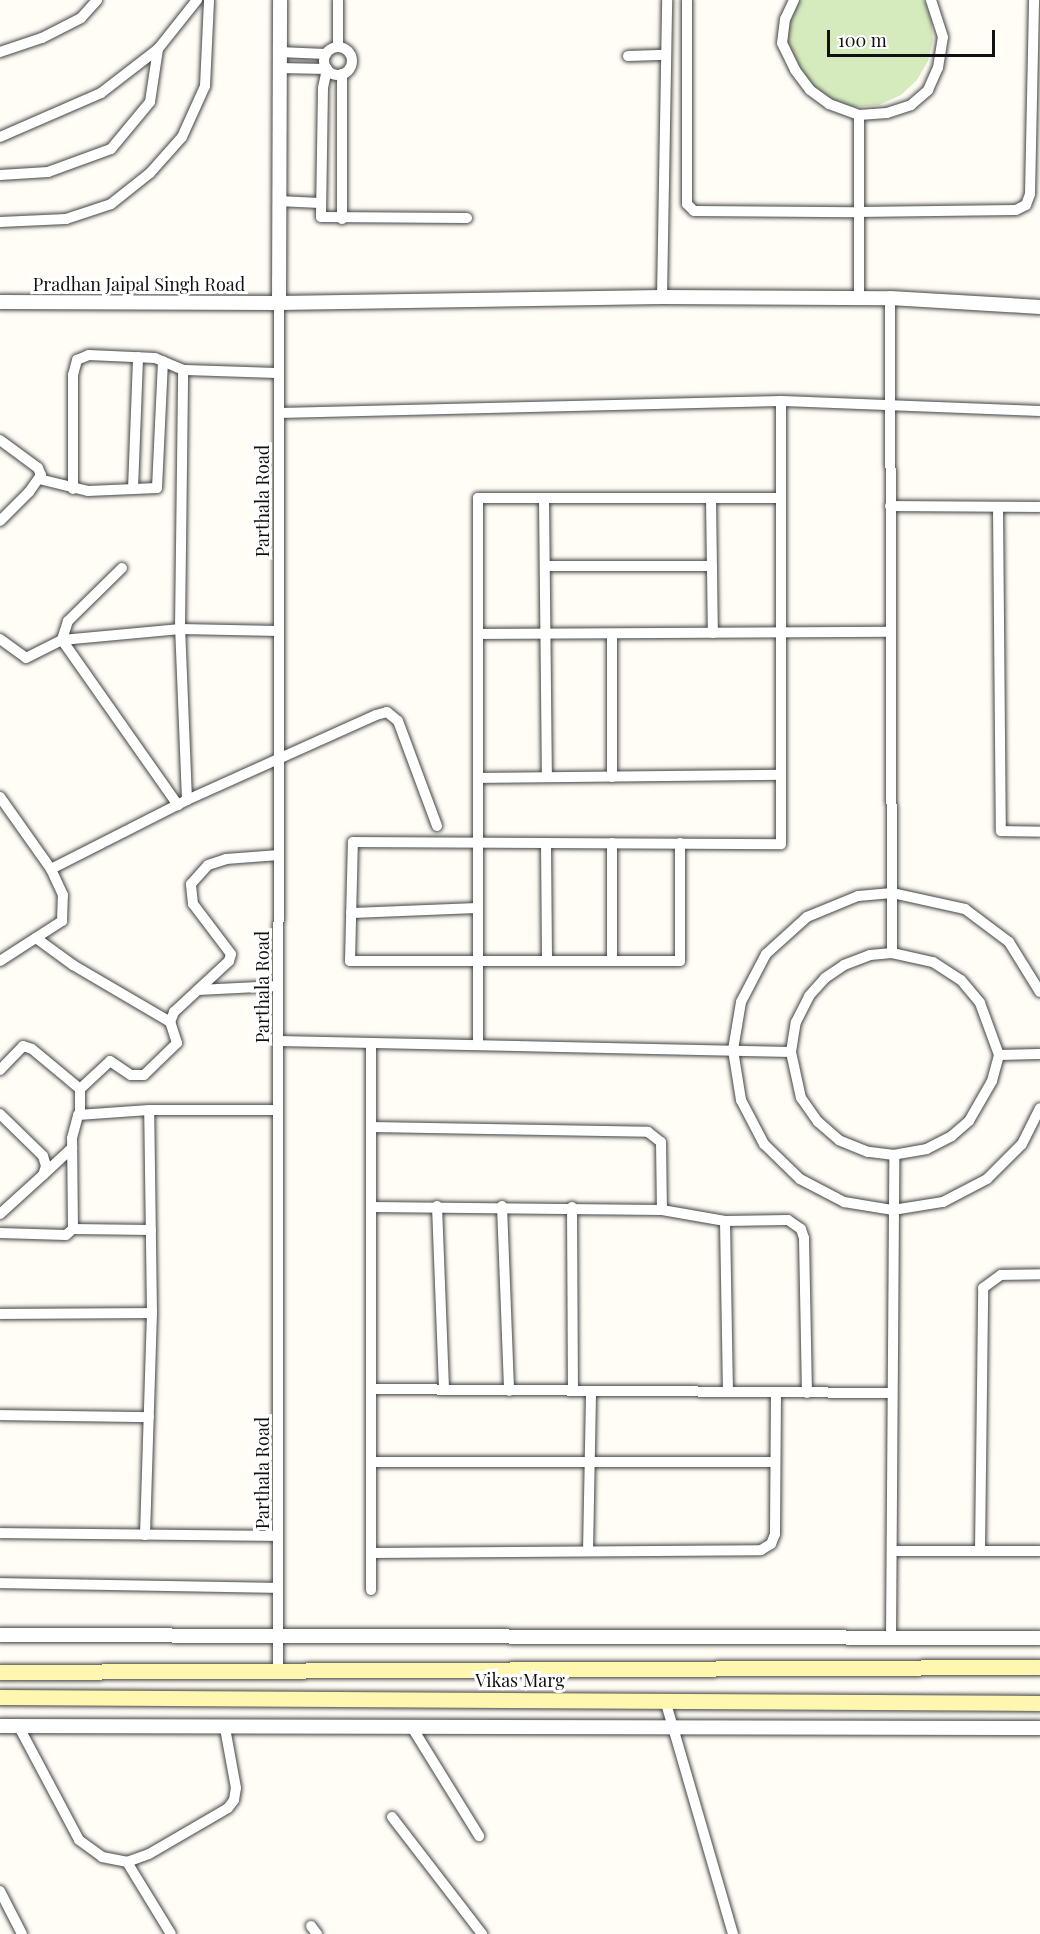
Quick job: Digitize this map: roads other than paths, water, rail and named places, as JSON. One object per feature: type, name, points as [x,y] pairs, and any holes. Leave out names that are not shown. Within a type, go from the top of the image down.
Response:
[{"type":"main road","name":"Vikas Marg","points":[[0,1671],[1040,1667]]},
{"type":"main road","name":"Vikas Marg","points":[[0,1697],[1040,1703]]},
{"type":"street","points":[[0,52],[42,38],[81,18],[97,0]]},
{"type":"street","points":[[0,137],[101,93],[158,49],[197,0]]},
{"type":"street","points":[[0,222],[66,219],[111,204],[150,173],[182,137],[205,86],[208,0]]},
{"type":"street","points":[[279,0],[279,303]]},
{"type":"street","points":[[338,0],[338,46]]},
{"type":"street","points":[[662,297],[667,0]]},
{"type":"street","points":[[687,0],[687,204],[694,211],[857,212],[1016,210],[1026,205],[1030,194],[1034,0]]},
{"type":"street","points":[[794,0],[785,19],[782,43],[795,70],[816,95],[860,115],[887,113],[911,105],[928,90],[938,68],[944,37],[931,0]]},
{"type":"street","points":[[279,52],[326,54],[338,46]]},
{"type":"street","points":[[338,46],[352,57],[352,66],[342,74]]},
{"type":"street","points":[[0,175],[48,172],[111,149],[150,102],[158,49]]},
{"type":"street","points":[[326,54],[327,69],[322,88],[321,218],[467,218]]},
{"type":"street","points":[[628,56],[666,55]]},
{"type":"street","points":[[279,68],[327,69],[342,74]]},
{"type":"street","points":[[342,74],[342,219]]},
{"type":"street","points":[[859,298],[857,212],[860,115]]},
{"type":"street","points":[[278,201],[320,203]]},
{"type":"street","name":"Pradhan Jaipal Singh Road","points":[[0,302],[279,303],[662,297],[890,298],[1040,307]]},
{"type":"street","points":[[890,298],[892,953]]},
{"type":"street","name":"Parthala Road","points":[[278,1670],[279,303]]},
{"type":"street","points":[[74,489],[74,365],[77,360],[88,355],[138,357],[163,361],[183,370],[279,373]]},
{"type":"street","points":[[133,489],[138,357]]},
{"type":"street","points":[[39,479],[74,489],[157,488],[163,361]]},
{"type":"street","points":[[183,370],[180,629],[183,803]]},
{"type":"street","points":[[680,843],[680,961],[350,961],[353,842],[781,843],[781,401]]},
{"type":"street","points":[[279,413],[781,401],[889,407],[1040,411]]},
{"type":"street","points":[[0,440],[38,468],[39,479],[0,521]]},
{"type":"street","points":[[478,1045],[478,498],[781,498]]},
{"type":"street","points":[[711,498],[713,633]]},
{"type":"street","points":[[544,499],[548,777]]},
{"type":"street","points":[[890,506],[1040,507]]},
{"type":"street","points":[[998,507],[1001,831],[1040,832]]},
{"type":"street","points":[[545,566],[712,566]]},
{"type":"street","points":[[62,640],[68,621],[122,568]]},
{"type":"street","points":[[0,639],[26,658],[62,640],[180,629],[279,631]]},
{"type":"street","points":[[478,634],[891,632]]},
{"type":"street","points":[[612,633],[612,777]]},
{"type":"street","points":[[62,640],[183,803]]},
{"type":"street","points":[[51,869],[183,803],[376,715],[393,715],[437,826]]},
{"type":"street","points":[[478,778],[781,776]]},
{"type":"street","points":[[0,961],[62,921],[65,908],[51,869],[1,800]]},
{"type":"street","points":[[546,843],[547,961]]},
{"type":"street","points":[[612,843],[612,961]]},
{"type":"street","points":[[73,1229],[72,1124],[80,1114],[80,1089],[110,1061],[131,1075],[144,1076],[177,1043],[170,1022],[174,1012],[229,962],[231,954],[193,904],[191,884],[198,872],[217,862],[279,855]]},
{"type":"street","points":[[1040,992],[1009,942],[965,909],[892,893],[858,896],[807,917],[766,954],[741,1002],[733,1050],[741,1100],[764,1144],[800,1179],[844,1202],[893,1210],[943,1202],[987,1179],[1022,1144],[1040,1108]]},
{"type":"street","points":[[351,913],[478,908]]},
{"type":"street","points":[[36,938],[73,965],[170,1022]]},
{"type":"street","points":[[892,953],[933,962],[961,980],[980,1003],[999,1055],[992,1081],[969,1120],[952,1136],[927,1149],[894,1155],[868,1152],[849,1144],[818,1122],[801,1098],[791,1052],[796,1022],[809,996],[825,978],[844,965],[870,955],[892,953]]},
{"type":"street","points":[[198,990],[278,986]]},
{"type":"street","points":[[278,1041],[791,1052]]},
{"type":"street","points":[[371,1043],[371,1590]]},
{"type":"street","points":[[0,1070],[23,1046],[32,1049],[80,1089]]},
{"type":"street","points":[[999,1055],[1040,1054]]},
{"type":"street","points":[[80,1114],[148,1110],[278,1110]]},
{"type":"street","points":[[146,1535],[152,1313],[148,1110]]},
{"type":"street","points":[[0,1114],[43,1156],[43,1175]]},
{"type":"street","points":[[371,1127],[648,1132],[662,1142],[662,1210]]},
{"type":"street","points":[[0,1214],[72,1148]]},
{"type":"street","points":[[891,1638],[894,1155]]},
{"type":"street","points":[[437,1206],[444,1390]]},
{"type":"street","points":[[502,1206],[509,1390]]},
{"type":"street","points":[[371,1207],[573,1207],[662,1210],[725,1221],[788,1220],[801,1229],[807,1393]]},
{"type":"street","points":[[573,1207],[573,1391]]},
{"type":"street","points":[[725,1221],[728,1392]]},
{"type":"street","points":[[0,1233],[66,1235],[73,1229],[150,1230]]},
{"type":"street","points":[[980,1551],[983,1288],[1001,1275],[1040,1274]]},
{"type":"street","points":[[0,1314],[152,1313]]},
{"type":"street","points":[[371,1389],[892,1393]]},
{"type":"street","points":[[588,1551],[591,1391]]},
{"type":"street","points":[[371,1553],[761,1550],[771,1544],[775,1534],[776,1393]]},
{"type":"street","points":[[0,1415],[149,1417]]},
{"type":"street","points":[[371,1462],[775,1462]]},
{"type":"street","points":[[0,1533],[278,1536]]},
{"type":"street","points":[[892,1551],[1040,1551]]},
{"type":"street","points":[[0,1583],[278,1588]]},
{"type":"street","points":[[0,1635],[1040,1638]]},
{"type":"street","points":[[665,1700],[733,1934]]},
{"type":"street","points":[[0,1726],[413,1729],[1040,1728]]},
{"type":"street","points":[[19,1726],[79,1840],[102,1857],[127,1862],[159,1848],[228,1808],[234,1800],[236,1788],[225,1728]]},
{"type":"street","points":[[413,1729],[480,1836]]},
{"type":"street","points":[[392,1817],[482,1934]]},
{"type":"street","points":[[127,1862],[171,1934]]},
{"type":"street","points":[[1,1898],[22,1934]]}]
